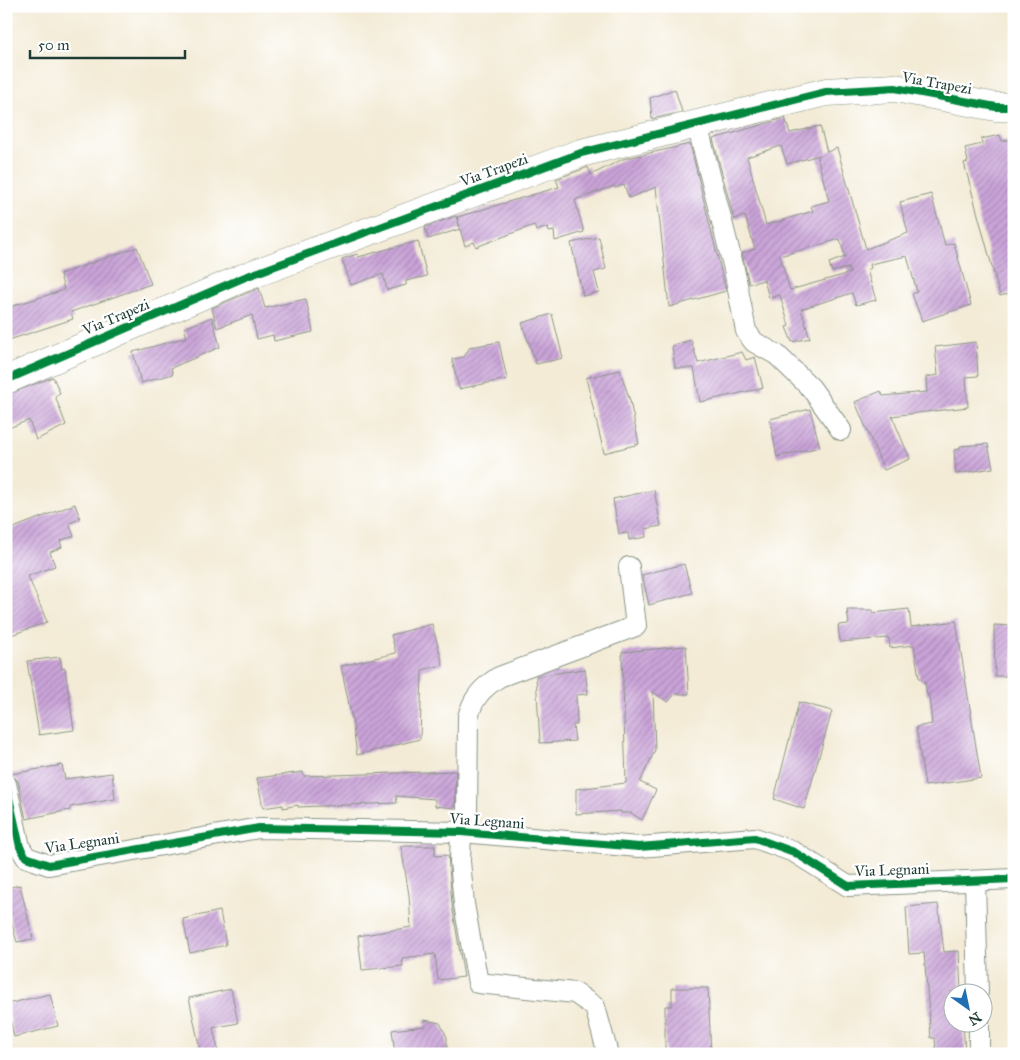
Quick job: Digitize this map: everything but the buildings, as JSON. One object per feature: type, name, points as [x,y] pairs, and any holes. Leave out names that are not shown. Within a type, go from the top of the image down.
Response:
[{"type":"street","name":"Via Trapezi","points":[[6,380],[254,273],[581,153],[826,92],[895,88],[996,107],[1014,107]]},
{"type":"street","points":[[698,124],[734,269],[746,331],[754,342],[777,355],[811,388],[841,430]]},
{"type":"street","points":[[608,1054],[595,1007],[575,993],[478,983],[464,904],[460,861],[462,832],[467,816],[468,717],[472,702],[484,687],[499,677],[636,626],[629,567]]},
{"type":"street","name":"Via Legnani","points":[[6,784],[20,847],[26,857],[49,865],[259,828],[462,832],[639,847],[755,838],[794,852],[848,886],[1014,879]]},
{"type":"street","points":[[975,881],[978,982]]},
{"type":"street","points":[[979,1032],[980,1054]]},
{"type":"cycle path","points":[[6,380],[245,277],[581,153],[826,92],[895,88],[996,107],[1014,107]]},
{"type":"cycle path","points":[[6,784],[20,847],[26,857],[49,865],[259,828],[461,832],[639,847],[755,838],[794,852],[848,886],[1014,879]]}]
